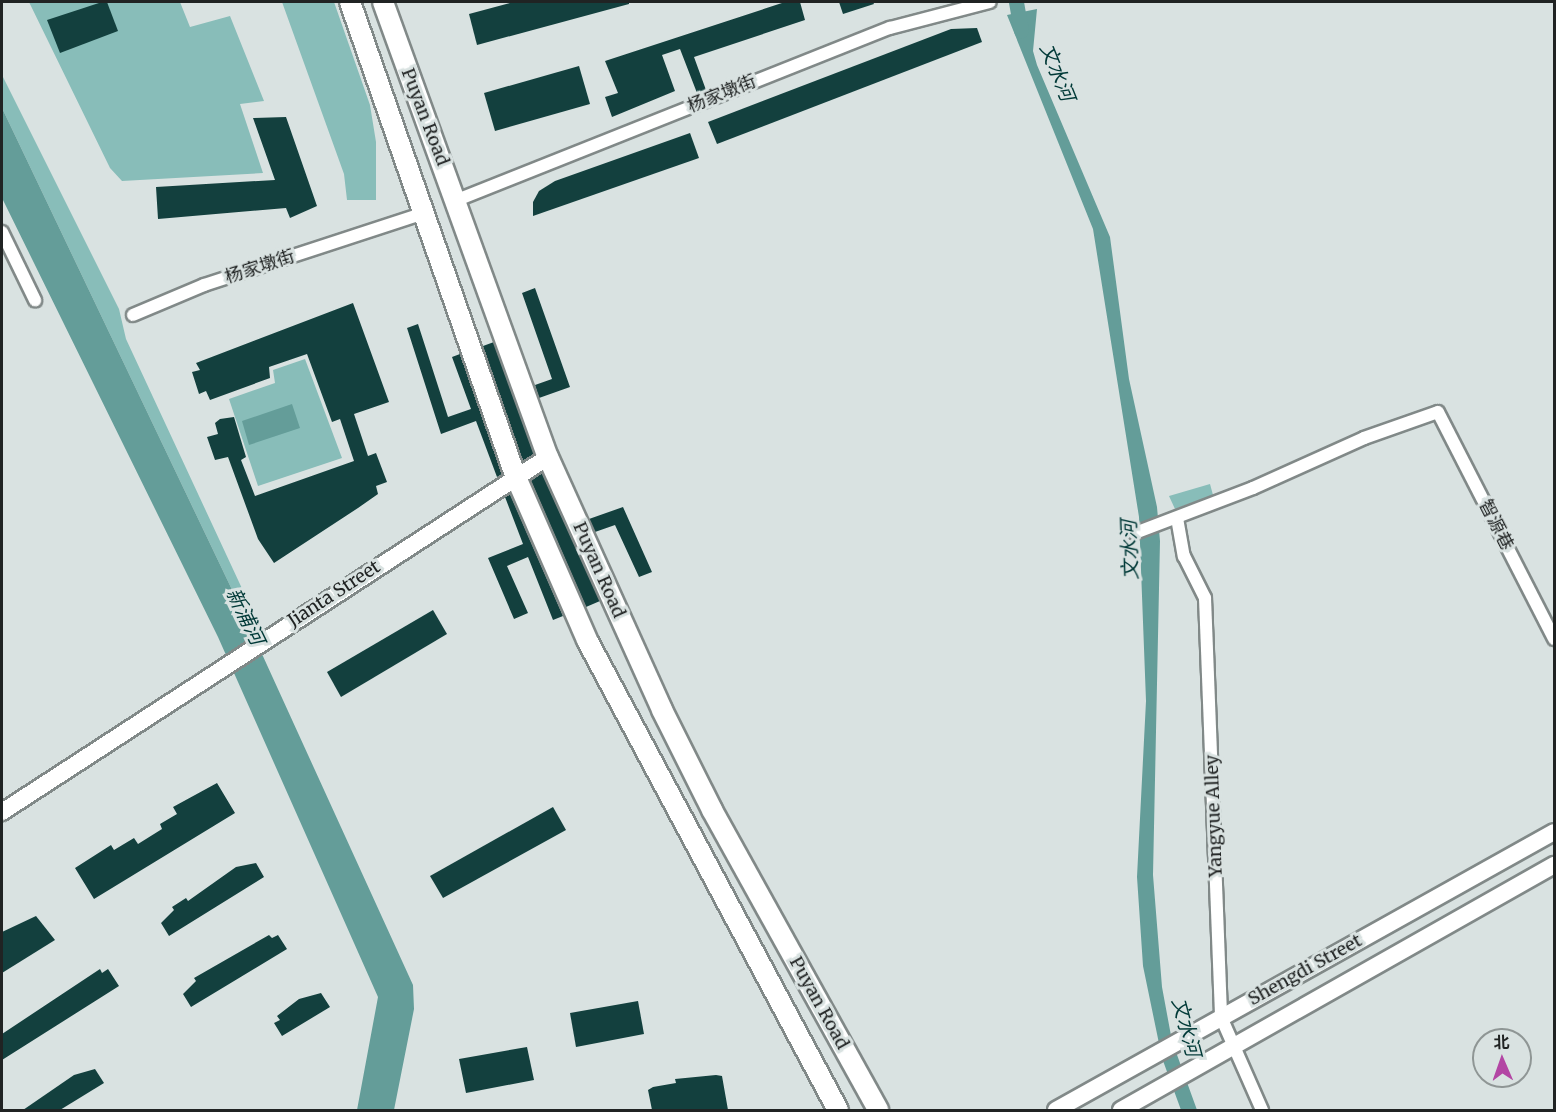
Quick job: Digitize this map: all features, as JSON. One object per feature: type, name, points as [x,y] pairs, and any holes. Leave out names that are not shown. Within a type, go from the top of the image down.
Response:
[{"type":"main road","name":"Puyan Road","points":[[350,2],[515,475],[587,640],[838,1110]]},
{"type":"main road","name":"Puyan Road","points":[[383,2],[457,200],[548,457],[672,730],[878,1110]]},
{"type":"street","name":"杨家墩街","points":[[457,200],[890,28],[989,2]]},
{"type":"street","name":"杨家墩街","points":[[133,315],[204,285],[424,213]]},
{"type":"street","points":[[2,232],[35,300]]},
{"type":"street","name":"智源巷","points":[[1177,518],[1364,438],[1438,412],[1554,639]]},
{"type":"street","name":"Jianta Street","points":[[2,812],[515,475],[548,457]]},
{"type":"street","points":[[1135,534],[1164,525],[1177,518]]},
{"type":"street","name":"Yangyue Alley","points":[[1177,518],[1184,556],[1205,598],[1221,1017],[1232,1048],[1262,1110]]},
{"type":"street","name":"Shengdi Street","points":[[1056,1110],[1554,832]]},
{"type":"street","name":"Shengdi Street","points":[[1121,1110],[1554,865]]},
{"type":"shaded area","points":[[29,2],[180,2],[190,27],[230,16],[264,101],[240,104],[263,173],[122,181],[110,168]]},
{"type":"shaded area","points":[[282,2],[334,2],[370,105],[376,142],[376,200],[347,200],[344,174]]},
{"type":"shaded area","points":[[1037,9],[1033,51],[1037,65],[1110,237],[1129,379],[1157,507],[1160,541],[1153,875],[1162,987],[1172,1041],[1197,1110],[1181,1110],[1162,1058],[1143,966],[1137,877],[1146,701],[1139,517],[1093,229],[1007,15]]},
{"type":"shaded area","points":[[2,75],[119,309],[126,339],[252,610],[246,619],[2,108]]},
{"type":"shaded area","points":[[2,108],[246,619],[413,985],[414,1009],[394,1110],[357,1110],[378,997],[218,637],[2,198]]},
{"type":"shaded area","points":[[305,359],[342,458],[258,486],[229,399],[275,383],[273,370]]},
{"type":"shaded area","points":[[292,404],[300,428],[249,445],[242,421]]},
{"type":"shaded area","points":[[1210,484],[1213,495],[1175,509],[1169,496]]},
{"type":"building","points":[[107,2],[118,31],[60,53],[47,20]]},
{"type":"building","points":[[514,2],[629,2],[629,4],[477,45],[469,14]]},
{"type":"building","points":[[785,2],[800,2],[805,20],[694,57],[706,90],[697,93],[680,49],[662,55],[675,91],[612,117],[605,97],[618,93],[605,61]]},
{"type":"building","points":[[839,2],[873,2],[874,4],[843,14]]},
{"type":"building","points":[[977,28],[982,42],[717,144],[708,122],[951,29]]},
{"type":"building","points":[[579,66],[590,104],[495,131],[484,93]]},
{"type":"building","points":[[286,117],[317,206],[290,218],[286,208],[158,219],[156,187],[275,180],[253,118]]},
{"type":"building","points":[[690,133],[699,158],[533,216],[533,202],[539,191],[555,181]]},
{"type":"building","points":[[535,288],[570,387],[539,398],[535,385],[552,379],[522,293]]},
{"type":"building","points":[[353,303],[389,402],[354,414],[368,456],[376,453],[387,482],[376,486],[378,494],[274,563],[258,539],[228,457],[215,460],[207,437],[218,434],[215,423],[220,419],[234,417],[246,457],[241,460],[255,496],[354,461],[340,419],[332,422],[307,354],[269,367],[270,378],[210,400],[206,391],[199,394],[192,372],[200,370],[196,363]]},
{"type":"building","points":[[418,324],[448,417],[471,409],[452,357],[460,354],[502,474],[497,477],[476,421],[441,434],[407,328]]},
{"type":"building","points":[[494,342],[534,454],[523,461],[483,346]]},
{"type":"building","points":[[542,473],[600,601],[586,607],[531,481]]},
{"type":"building","points":[[510,494],[563,616],[553,620],[528,557],[507,566],[528,613],[514,619],[488,558],[523,544],[505,497]]},
{"type":"building","points":[[623,507],[652,572],[639,577],[615,525],[595,532],[589,519]]},
{"type":"building","points":[[433,610],[447,634],[341,697],[327,672]]},
{"type":"building","points":[[217,783],[235,813],[94,899],[75,868],[111,845],[114,850],[134,838],[138,844],[162,829],[160,824],[177,814],[173,807]]},
{"type":"building","points":[[553,807],[566,830],[443,898],[430,876]]},
{"type":"building","points":[[256,863],[264,877],[169,936],[161,923],[174,910],[172,907],[186,898],[188,901],[236,867]]},
{"type":"building","points":[[36,916],[55,940],[2,973],[2,932]]},
{"type":"building","points":[[269,935],[272,938],[278,935],[287,949],[191,1007],[183,994],[196,981],[194,978]]},
{"type":"building","points":[[100,969],[102,973],[108,969],[119,986],[2,1060],[2,1034]]},
{"type":"building","points":[[321,993],[330,1007],[282,1036],[274,1023],[280,1020],[277,1016],[299,999]]},
{"type":"building","points":[[638,1001],[644,1034],[576,1047],[570,1013]]},
{"type":"building","points":[[527,1047],[534,1080],[466,1093],[459,1059]]},
{"type":"building","points":[[95,1069],[104,1083],[60,1110],[23,1110],[74,1075]]},
{"type":"building","points":[[722,1076],[728,1110],[652,1110],[648,1090],[653,1087],[676,1083],[675,1079]]},
{"type":"waterway","name":"文水河","points":[[1016,2],[1021,31]]},
{"type":"water label","name":"新浦河","points":[[246,616]]}]
